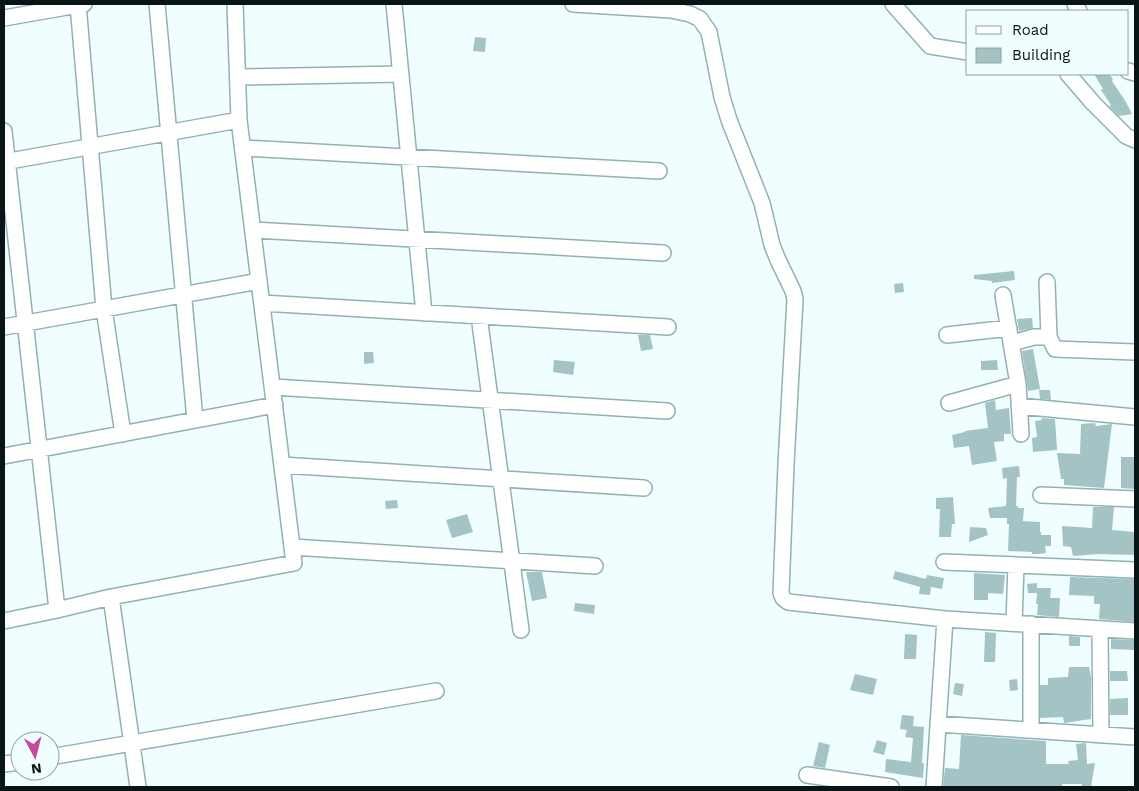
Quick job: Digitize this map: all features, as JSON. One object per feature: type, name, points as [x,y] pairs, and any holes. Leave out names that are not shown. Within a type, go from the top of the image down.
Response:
[{"type":"street","points":[[4,18],[80,4],[104,309],[123,434]]},
{"type":"street","points":[[157,4],[196,420]]},
{"type":"street","points":[[4,621],[111,597],[294,563],[239,120],[235,4]]},
{"type":"street","points":[[394,4],[424,313]]},
{"type":"street","points":[[573,4],[671,10],[690,14],[700,19],[709,32],[728,120],[762,203],[772,245],[795,299],[786,464],[782,598],[788,602],[946,618],[1135,632]]},
{"type":"street","points":[[893,4],[930,46],[966,52]]},
{"type":"street","points":[[238,77],[401,74]]},
{"type":"street","points":[[1069,75],[1093,103],[1126,136],[1135,140]]},
{"type":"street","points":[[5,161],[239,120]]},
{"type":"street","points":[[4,131],[5,161],[57,610]]},
{"type":"street","points":[[243,148],[659,171]]},
{"type":"street","points":[[253,230],[663,253]]},
{"type":"street","points":[[4,327],[259,281]]},
{"type":"street","points":[[1047,282],[1049,337],[1055,349],[1135,352]]},
{"type":"street","points":[[1003,295],[1018,384],[1022,434]]},
{"type":"street","points":[[262,304],[668,327]]},
{"type":"street","points":[[479,316],[521,630]]},
{"type":"street","points":[[948,335],[1009,328]]},
{"type":"street","points":[[1012,343],[1034,336],[1049,337]]},
{"type":"street","points":[[949,403],[1018,384]]},
{"type":"street","points":[[273,387],[667,411]]},
{"type":"street","points":[[4,456],[275,405]]},
{"type":"street","points":[[1019,406],[1135,417]]},
{"type":"street","points":[[282,465],[644,488]]},
{"type":"street","points":[[1041,495],[1135,499]]},
{"type":"street","points":[[292,547],[595,566]]},
{"type":"street","points":[[944,562],[1135,570]]},
{"type":"street","points":[[1014,623],[1016,565]]},
{"type":"street","points":[[111,597],[138,787]]},
{"type":"street","points":[[934,787],[946,618]]},
{"type":"street","points":[[1030,624],[1031,730]]},
{"type":"street","points":[[1100,629],[1101,735]]},
{"type":"street","points":[[60,754],[436,691]]},
{"type":"street","points":[[938,724],[1135,737]]},
{"type":"street","points":[[807,775],[847,784],[891,787]]},
{"type":"building","points":[[475,37],[486,38],[485,52],[473,51]]},
{"type":"building","points":[[1095,75],[1110,75],[1112,81],[1132,114],[1119,116],[1109,106],[1111,105],[1101,90],[1103,89]]},
{"type":"building","points":[[1014,271],[1015,280],[992,283],[992,281],[974,279],[974,275]]},
{"type":"building","points":[[903,283],[904,292],[895,293],[894,284]]},
{"type":"building","points":[[1032,318],[1033,328],[1019,331],[1017,319]]},
{"type":"building","points":[[638,335],[650,335],[653,349],[641,351]]},
{"type":"building","points":[[1033,349],[1040,389],[1028,391],[1022,351]]},
{"type":"building","points":[[364,352],[373,352],[374,363],[364,364]]},
{"type":"building","points":[[554,360],[575,362],[573,375],[553,372]]},
{"type":"building","points":[[997,360],[998,370],[981,370],[981,361]]},
{"type":"building","points":[[1039,390],[1050,390],[1051,400],[1040,399]]},
{"type":"building","points":[[995,400],[996,410],[1009,408],[1011,434],[1004,434],[1004,441],[994,442],[997,461],[972,465],[969,446],[954,448],[952,435],[988,428],[985,403]]},
{"type":"building","points":[[1041,418],[1055,419],[1057,450],[1033,452],[1032,438],[1037,437],[1035,421],[1042,420]]},
{"type":"building","points":[[1095,423],[1096,426],[1112,424],[1104,488],[1064,485],[1064,479],[1061,479],[1057,453],[1080,454],[1081,424]]},
{"type":"building","points":[[1121,457],[1135,457],[1135,489],[1121,488]]},
{"type":"building","points":[[1019,466],[1020,477],[1017,477],[1016,506],[1024,508],[1023,521],[1040,522],[1041,535],[1051,535],[1051,546],[1045,546],[1046,553],[1032,554],[1032,552],[1008,551],[1009,524],[1007,524],[1007,518],[990,518],[988,508],[1006,506],[1007,478],[1003,479],[1002,468]]},
{"type":"building","points":[[953,497],[955,524],[952,524],[951,537],[939,537],[940,509],[936,509],[936,498]]},
{"type":"building","points":[[397,500],[398,508],[386,509],[385,501]]},
{"type":"building","points":[[1093,507],[1114,507],[1112,530],[1135,532],[1135,555],[1098,554],[1073,556],[1071,547],[1063,546],[1062,526],[1092,528]]},
{"type":"building","points":[[467,514],[473,532],[452,538],[446,520]]},
{"type":"building","points":[[970,527],[986,528],[988,535],[969,542]]},
{"type":"building","points":[[895,571],[926,579],[927,575],[944,578],[942,589],[931,587],[930,595],[919,594],[920,587],[893,579]]},
{"type":"building","points":[[526,572],[542,572],[547,598],[532,601]]},
{"type":"building","points":[[974,573],[1005,575],[1003,594],[988,593],[988,600],[974,600]]},
{"type":"building","points":[[1070,577],[1135,579],[1135,622],[1099,619],[1100,604],[1094,604],[1094,596],[1069,595]]},
{"type":"building","points":[[1037,583],[1037,588],[1051,588],[1050,598],[1060,598],[1059,617],[1037,615],[1037,593],[1028,593],[1027,584]]},
{"type":"building","points":[[575,603],[595,605],[594,614],[574,611]]},
{"type":"building","points":[[985,632],[996,633],[995,662],[984,662]]},
{"type":"building","points":[[905,634],[917,635],[916,659],[904,659]]},
{"type":"building","points":[[1069,636],[1080,637],[1080,646],[1069,646]]},
{"type":"building","points":[[1111,639],[1135,640],[1135,650],[1111,649]]},
{"type":"building","points":[[1069,667],[1089,667],[1091,677],[1091,719],[1064,723],[1063,717],[1040,718],[1040,685],[1048,685],[1048,678],[1068,677]]},
{"type":"building","points":[[1110,671],[1127,671],[1128,681],[1110,681]]},
{"type":"building","points":[[855,674],[877,679],[873,695],[850,690]]},
{"type":"building","points":[[1017,679],[1018,690],[1010,691],[1009,680]]},
{"type":"building","points":[[955,683],[964,684],[962,696],[953,694]]},
{"type":"building","points":[[1128,698],[1128,715],[1110,715],[1110,699]]},
{"type":"building","points":[[902,715],[914,716],[913,726],[924,727],[923,778],[885,772],[886,759],[911,762],[913,738],[905,737],[907,730],[900,729]]},
{"type":"building","points":[[961,735],[1046,741],[1046,764],[1069,764],[1068,761],[1078,760],[1076,744],[1086,743],[1087,764],[1095,763],[1091,787],[1082,787],[1082,784],[1062,784],[1062,787],[943,787],[945,768],[959,769]]},
{"type":"building","points":[[877,740],[887,743],[884,755],[873,752]]},
{"type":"building","points":[[819,742],[830,745],[825,768],[813,766]]}]
